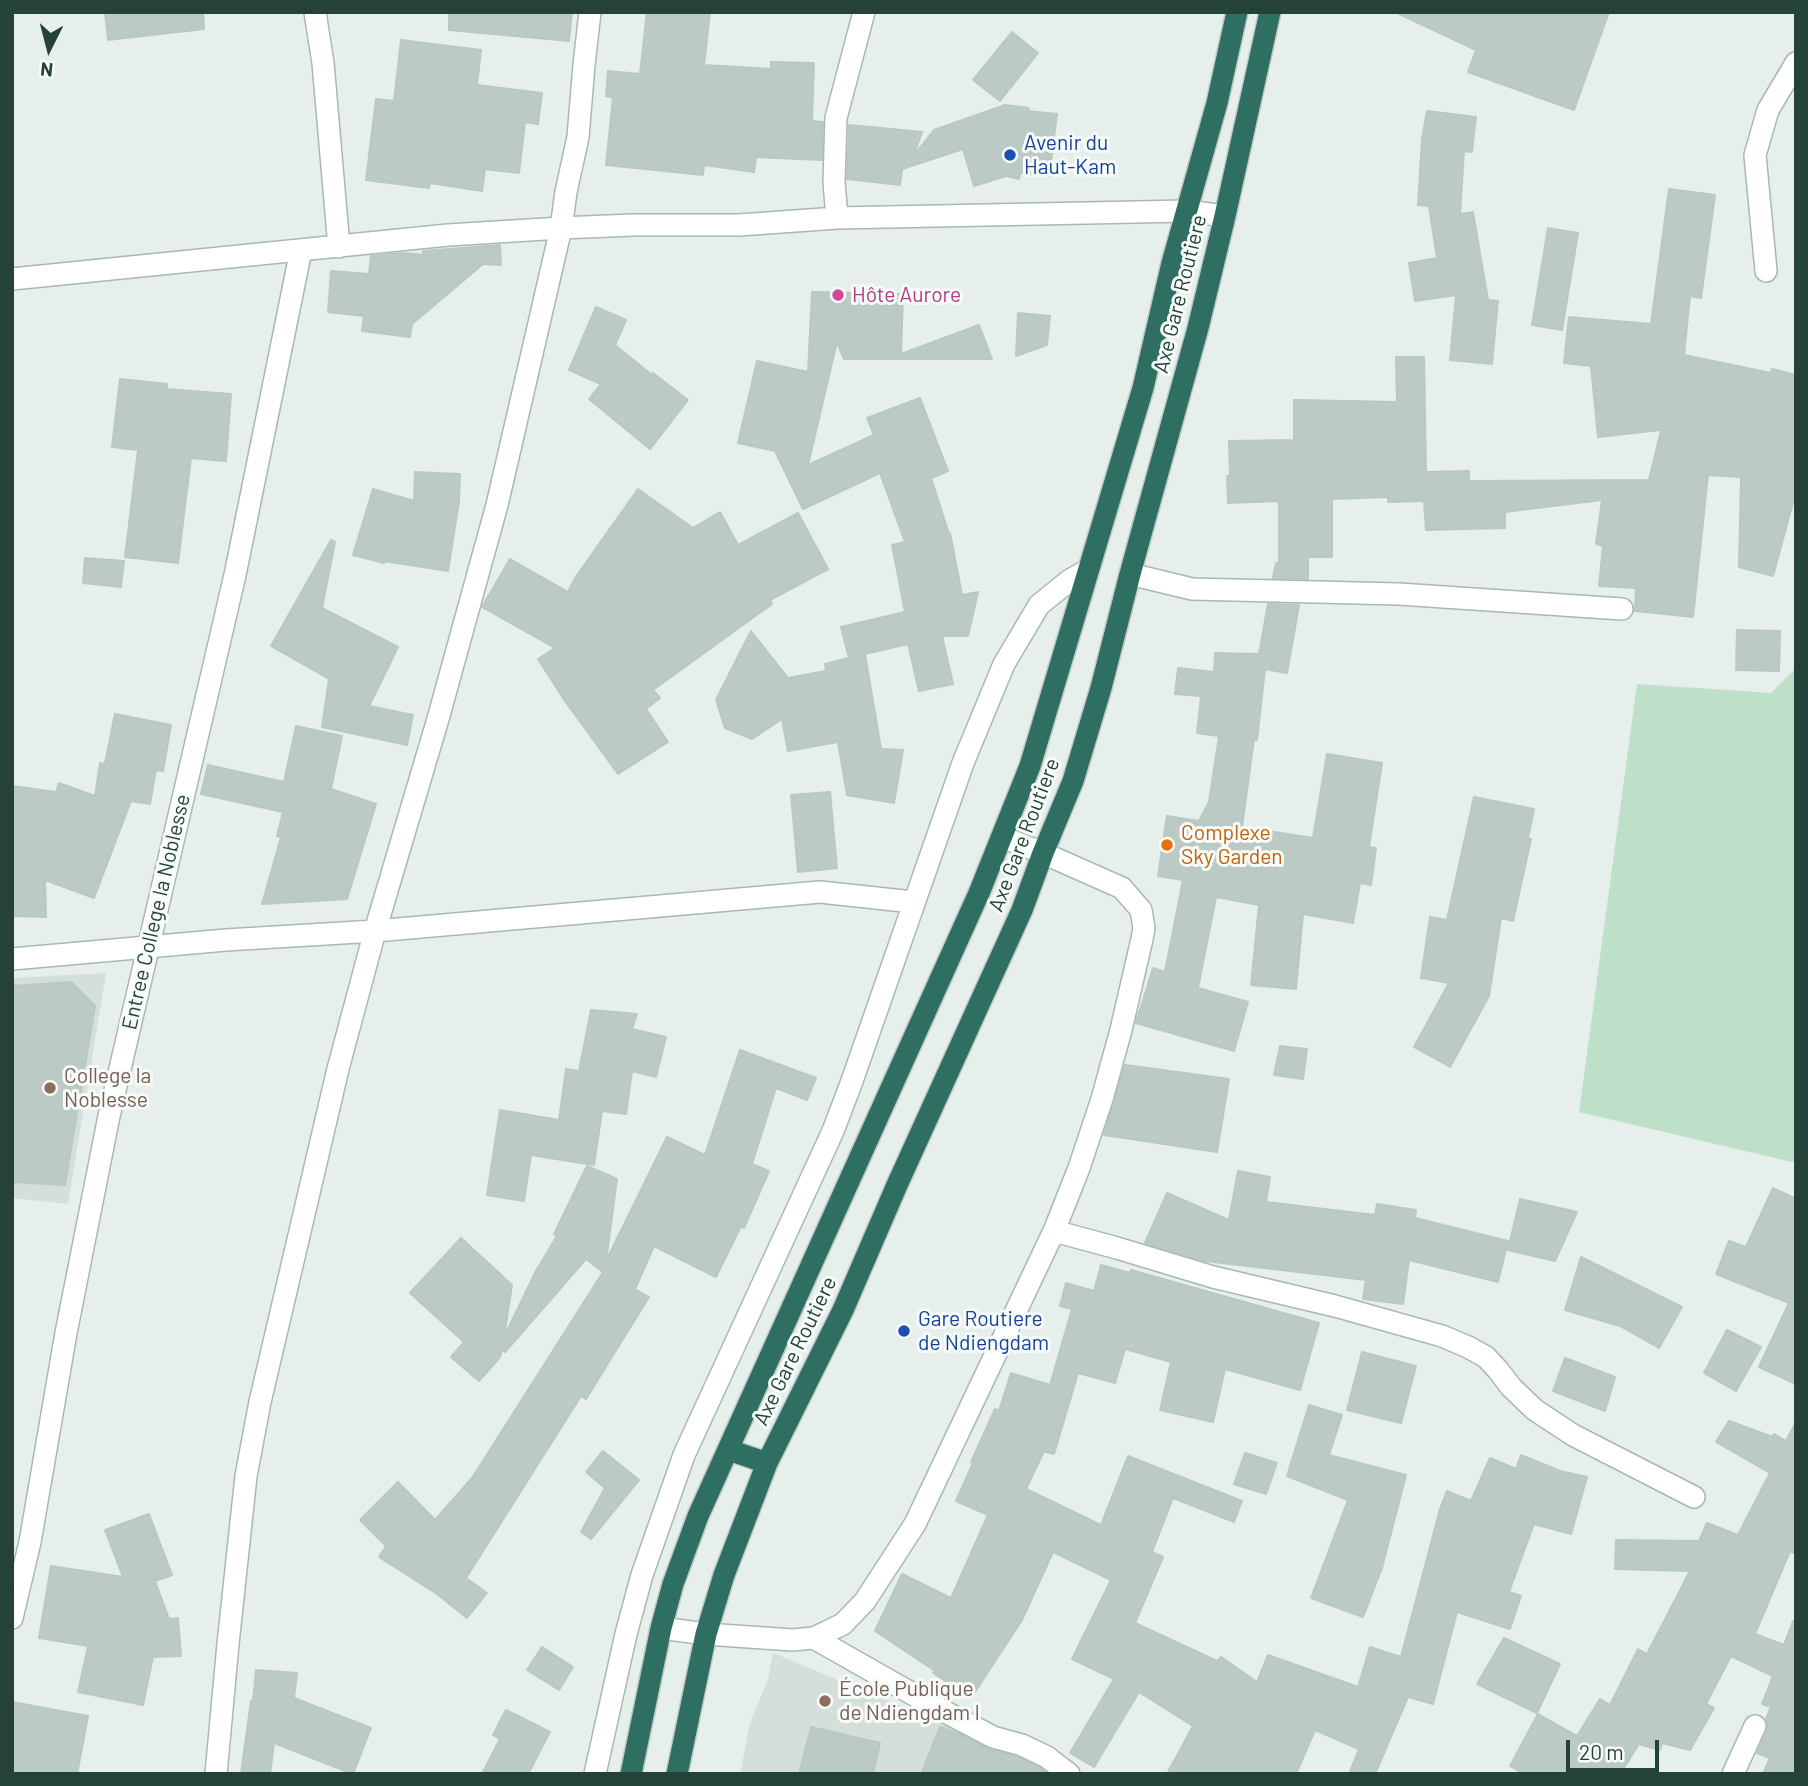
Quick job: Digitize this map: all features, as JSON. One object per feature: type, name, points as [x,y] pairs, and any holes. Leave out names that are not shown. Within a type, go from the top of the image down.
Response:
[{"type":"highway","name":"Axe Gare Routiere","points":[[631,1774],[661,1628],[673,1584],[698,1516],[979,893],[1030,766],[1143,388],[1172,263],[1217,103],[1237,12]]},
{"type":"highway","name":"Axe Gare Routiere","points":[[677,1774],[706,1634],[723,1575],[767,1463],[843,1310],[1022,910],[1042,853],[1073,781],[1101,688],[1198,328],[1270,12]]},
{"type":"highway","points":[[729,1450],[767,1463]]},
{"type":"street","points":[[315,12],[323,63],[339,247]]},
{"type":"street","points":[[216,1774],[246,1476],[260,1402],[338,1069],[497,505],[561,228],[578,137],[590,12]]},
{"type":"street","points":[[837,218],[834,183],[836,118],[864,12]]},
{"type":"street","points":[[1766,271],[1755,155],[1768,110],[1796,63]]},
{"type":"street","points":[[12,279],[447,235],[561,228],[739,225],[837,218],[1186,211],[1225,216]]},
{"type":"street","name":"Entree College la Noblesse","points":[[12,1618],[30,1542],[66,1333],[107,1130],[235,575],[301,250]]},
{"type":"street","points":[[595,1774],[642,1574],[684,1455],[833,1131],[963,763],[1004,664],[1039,605],[1070,580],[1088,570]]},
{"type":"street","points":[[1130,574],[1192,589],[1399,594],[1622,609]]},
{"type":"street","points":[[661,1628],[792,1640],[814,1638],[844,1624],[854,1614],[915,1524],[1054,1231],[1102,1099],[1144,928],[1141,910],[1122,888],[1002,837]]},
{"type":"street","points":[[12,959],[820,892],[913,902]]},
{"type":"street","points":[[1054,1231],[1213,1277],[1335,1306],[1442,1336],[1486,1357],[1535,1410],[1573,1436],[1694,1497]]},
{"type":"street","points":[[814,1638],[993,1737],[1022,1745],[1047,1757],[1069,1774]]},
{"type":"street","points":[[1733,1774],[1755,1726]]},
{"type":"shaded area","name":"College la Noblesse","points":[[106,973],[68,1204],[12,1198],[12,978]]},
{"type":"shaded area","name":"École Publique de Ndiengdam I","points":[[773,1653],[1040,1763],[1054,1774],[740,1774],[750,1723],[768,1679]]},
{"type":"green space","points":[[1796,668],[1796,1160],[1792,1162],[1579,1112],[1637,684],[1771,693]]},
{"type":"building","points":[[105,12],[203,12],[204,29],[108,40]]},
{"type":"building","points":[[449,12],[572,12],[569,41],[449,30]]},
{"type":"building","points":[[647,12],[710,12],[704,65],[771,69],[771,62],[814,63],[812,121],[823,122],[822,160],[756,157],[754,172],[704,165],[703,175],[606,165],[613,97],[606,96],[608,71],[640,74]]},
{"type":"building","points":[[1395,12],[1609,12],[1574,110],[1468,72],[1476,50]]},
{"type":"building","points":[[1012,32],[1038,53],[1000,101],[973,80]]},
{"type":"building","points":[[401,40],[481,50],[477,85],[542,93],[538,124],[525,122],[519,173],[485,169],[482,191],[430,183],[429,188],[366,180],[376,99],[394,101]]},
{"type":"building","points":[[1005,105],[1057,114],[1049,176],[1020,173],[1019,179],[1006,176],[974,186],[963,149],[902,169],[900,185],[847,179],[849,125],[922,132],[914,155],[934,130]]},
{"type":"building","points":[[1427,111],[1476,117],[1472,152],[1464,151],[1460,214],[1473,212],[1488,300],[1498,301],[1492,364],[1450,360],[1456,295],[1415,301],[1409,263],[1437,258],[1429,206],[1418,205],[1422,139]]},
{"type":"building","points":[[1669,189],[1715,195],[1701,298],[1690,296],[1684,355],[1771,373],[1772,369],[1796,375],[1796,491],[1773,576],[1739,567],[1741,477],[1708,475],[1693,617],[1635,611],[1636,588],[1599,586],[1603,546],[1596,544],[1602,500],[1505,512],[1505,528],[1426,530],[1424,501],[1388,502],[1388,497],[1332,499],[1332,557],[1308,557],[1308,579],[1273,578],[1276,563],[1279,563],[1279,501],[1228,503],[1229,441],[1294,440],[1294,400],[1397,402],[1396,357],[1424,357],[1426,472],[1469,471],[1469,481],[1649,480],[1661,430],[1598,437],[1591,366],[1564,363],[1569,317],[1651,324]]},
{"type":"building","points":[[1548,228],[1578,233],[1562,330],[1532,325]]},
{"type":"building","points":[[500,245],[501,265],[483,264],[412,324],[410,337],[362,331],[364,316],[328,312],[331,271],[369,274],[371,256],[403,253],[423,255],[423,251]]},
{"type":"building","points":[[812,292],[903,294],[901,354],[979,325],[992,359],[844,359],[837,342],[808,465],[874,435],[867,418],[920,398],[948,471],[931,478],[950,533],[962,595],[978,592],[968,636],[942,636],[953,684],[919,691],[908,644],[865,654],[881,749],[903,750],[894,803],[847,795],[838,742],[788,751],[782,719],[752,739],[725,728],[716,700],[751,631],[788,678],[826,671],[825,664],[849,658],[841,627],[905,612],[892,545],[905,542],[880,473],[803,509],[775,451],[738,443],[757,361],[808,372]]},
{"type":"building","points":[[596,307],[626,320],[615,345],[688,400],[650,449],[589,399],[601,384],[569,370]]},
{"type":"building","points":[[1018,313],[1050,316],[1047,345],[1016,356]]},
{"type":"building","points":[[120,379],[167,384],[167,389],[231,394],[226,461],[191,458],[178,563],[125,557],[138,450],[112,447]]},
{"type":"building","points":[[415,472],[460,474],[459,501],[448,571],[384,563],[353,555],[373,489],[414,501]]},
{"type":"building","points":[[638,489],[693,528],[720,512],[738,545],[798,513],[828,569],[770,600],[772,604],[653,690],[660,698],[646,709],[668,742],[618,774],[538,659],[555,648],[482,607],[510,559],[568,592]]},
{"type":"building","points":[[331,540],[335,542],[322,608],[398,647],[369,706],[413,715],[407,745],[322,727],[329,679],[271,646]]},
{"type":"building","points":[[85,558],[124,561],[121,587],[83,583]]},
{"type":"building","points":[[1268,604],[1299,605],[1287,673],[1265,669],[1257,740],[1254,739],[1242,827],[1313,838],[1327,754],[1382,763],[1369,847],[1376,848],[1371,885],[1360,883],[1353,923],[1303,914],[1296,989],[1251,985],[1259,905],[1216,897],[1198,988],[1248,1002],[1234,1051],[1136,1023],[1153,968],[1165,972],[1183,880],[1158,876],[1167,816],[1199,821],[1209,802],[1219,736],[1197,733],[1201,696],[1175,694],[1178,668],[1214,672],[1215,653],[1259,654]]},
{"type":"building","points":[[1737,630],[1780,631],[1779,671],[1736,670]]},
{"type":"building","points":[[115,714],[171,725],[163,771],[156,770],[150,804],[131,801],[94,898],[45,880],[46,917],[12,916],[12,786],[56,792],[59,783],[95,796],[100,763],[105,764]]},
{"type":"building","points":[[296,726],[342,736],[331,789],[376,804],[347,899],[262,904],[281,837],[277,836],[283,812],[201,794],[208,765],[284,782]]},
{"type":"building","points":[[830,792],[837,868],[798,872],[791,795]]},
{"type":"building","points":[[1474,797],[1534,809],[1528,838],[1531,839],[1513,921],[1501,918],[1489,996],[1450,1067],[1414,1047],[1449,983],[1421,978],[1430,917],[1447,920]]},
{"type":"building","name":"College la Noblesse","points":[[71,982],[95,1006],[65,1185],[12,1182],[12,986]]},
{"type":"building","points":[[591,1010],[637,1014],[632,1029],[666,1037],[656,1077],[632,1071],[626,1114],[602,1111],[594,1165],[531,1155],[524,1201],[487,1195],[500,1110],[559,1120],[566,1069],[579,1071]]},
{"type":"building","points":[[1280,1046],[1307,1049],[1303,1079],[1274,1075]]},
{"type":"building","points":[[740,1050],[816,1078],[807,1100],[776,1088],[752,1164],[769,1171],[744,1228],[741,1226],[716,1277],[654,1246],[635,1289],[649,1297],[586,1399],[581,1396],[466,1578],[487,1593],[467,1618],[437,1594],[379,1557],[386,1546],[360,1520],[398,1482],[435,1520],[472,1478],[603,1272],[586,1259],[505,1352],[502,1349],[500,1357],[479,1381],[451,1357],[464,1342],[410,1293],[461,1238],[512,1285],[504,1337],[536,1271],[557,1236],[554,1234],[587,1166],[617,1179],[606,1261],[667,1137],[705,1155]]},
{"type":"building","points":[[1125,1065],[1229,1079],[1217,1152],[1104,1135]]},
{"type":"building","points":[[1238,1171],[1270,1177],[1266,1202],[1375,1215],[1377,1204],[1416,1210],[1415,1218],[1508,1241],[1498,1282],[1409,1260],[1403,1304],[1363,1299],[1366,1280],[1205,1261],[1145,1243],[1167,1193],[1229,1220]]},
{"type":"building","points":[[1773,1188],[1796,1199],[1796,1286],[1791,1299],[1796,1289],[1796,1384],[1759,1367],[1789,1303],[1716,1274],[1729,1241],[1746,1247]]},
{"type":"building","points":[[1520,1199],[1577,1212],[1555,1261],[1508,1250]]},
{"type":"building","points":[[1581,1257],[1682,1307],[1659,1348],[1620,1326],[1565,1310]]},
{"type":"building","points":[[1101,1265],[1130,1273],[1131,1270],[1319,1323],[1300,1390],[1225,1369],[1213,1422],[1160,1410],[1171,1362],[1125,1349],[1115,1383],[1078,1373],[1054,1454],[1044,1451],[1026,1489],[1101,1525],[1128,1456],[1242,1501],[1234,1522],[1173,1498],[1152,1552],[1163,1557],[1135,1623],[1217,1661],[1221,1657],[1257,1682],[1268,1655],[1358,1687],[1370,1647],[1401,1657],[1447,1491],[1471,1501],[1490,1458],[1516,1469],[1521,1455],[1560,1471],[1587,1477],[1571,1534],[1534,1524],[1509,1592],[1521,1596],[1510,1629],[1457,1612],[1433,1704],[1408,1697],[1375,1774],[1349,1774],[1359,1749],[1315,1730],[1296,1774],[1167,1774],[1193,1726],[1139,1692],[1094,1767],[1070,1753],[1114,1679],[1072,1659],[1111,1580],[1053,1552],[1022,1620],[971,1698],[875,1631],[902,1574],[951,1598],[988,1515],[956,1501],[995,1409],[999,1411],[1011,1373],[1050,1385],[1072,1309],[1060,1306],[1066,1283],[1094,1291]]},
{"type":"building","points":[[1727,1330],[1761,1347],[1736,1391],[1704,1373]]},
{"type":"building","points":[[1362,1352],[1416,1366],[1401,1423],[1347,1410]]},
{"type":"building","points":[[1565,1358],[1615,1377],[1605,1411],[1553,1391]]},
{"type":"building","points":[[1309,1405],[1342,1415],[1329,1455],[1406,1475],[1382,1568],[1363,1617],[1311,1598],[1348,1500],[1287,1476]]},
{"type":"building","points":[[1729,1421],[1773,1437],[1774,1434],[1786,1441],[1796,1422],[1796,1554],[1790,1551],[1755,1634],[1784,1645],[1793,1621],[1796,1622],[1796,1774],[1763,1774],[1770,1758],[1757,1753],[1767,1731],[1766,1719],[1771,1707],[1762,1704],[1773,1676],[1731,1656],[1706,1704],[1714,1708],[1690,1750],[1662,1743],[1660,1750],[1639,1744],[1620,1774],[1524,1774],[1510,1766],[1538,1714],[1577,1736],[1600,1699],[1610,1705],[1638,1649],[1647,1654],[1690,1571],[1615,1569],[1616,1540],[1699,1541],[1707,1523],[1738,1535],[1770,1473],[1716,1442]]},
{"type":"building","points":[[603,1451],[639,1480],[591,1539],[581,1532],[605,1488],[586,1472]]},
{"type":"building","points":[[1245,1453],[1277,1463],[1266,1494],[1234,1484]]},
{"type":"building","points":[[149,1514],[172,1575],[155,1581],[169,1619],[178,1618],[181,1656],[153,1657],[143,1705],[78,1692],[88,1646],[39,1638],[51,1566],[123,1577],[105,1530]]},
{"type":"building","points":[[1504,1638],[1560,1664],[1537,1713],[1477,1684]]},
{"type":"building","points":[[542,1647],[573,1667],[559,1690],[527,1670]]},
{"type":"building","points":[[256,1670],[297,1673],[294,1698],[371,1728],[353,1774],[274,1743],[270,1774],[241,1774]]},
{"type":"building","points":[[12,1702],[88,1716],[77,1774],[12,1774]]},
{"type":"building","points":[[506,1710],[550,1732],[528,1774],[482,1774],[500,1739],[493,1735]]},
{"type":"building","points":[[811,1727],[880,1743],[873,1774],[799,1774]]},
{"type":"building","points":[[940,1727],[987,1749],[1017,1757],[1047,1774],[921,1774]]},
{"type":"place","name":"Avenir du Haut-Kam","points":[[1010,155]]},
{"type":"place","name":"Hôte Aurore","points":[[838,295]]},
{"type":"place","name":"Complexe Sky Garden","points":[[1167,845]]},
{"type":"place","name":"College la Noblesse","points":[[50,1088]]},
{"type":"place","name":"Gare Routiere de Ndiengdam","points":[[904,1331]]},
{"type":"place","name":"École Publique de Ndiengdam I","points":[[825,1701]]}]
